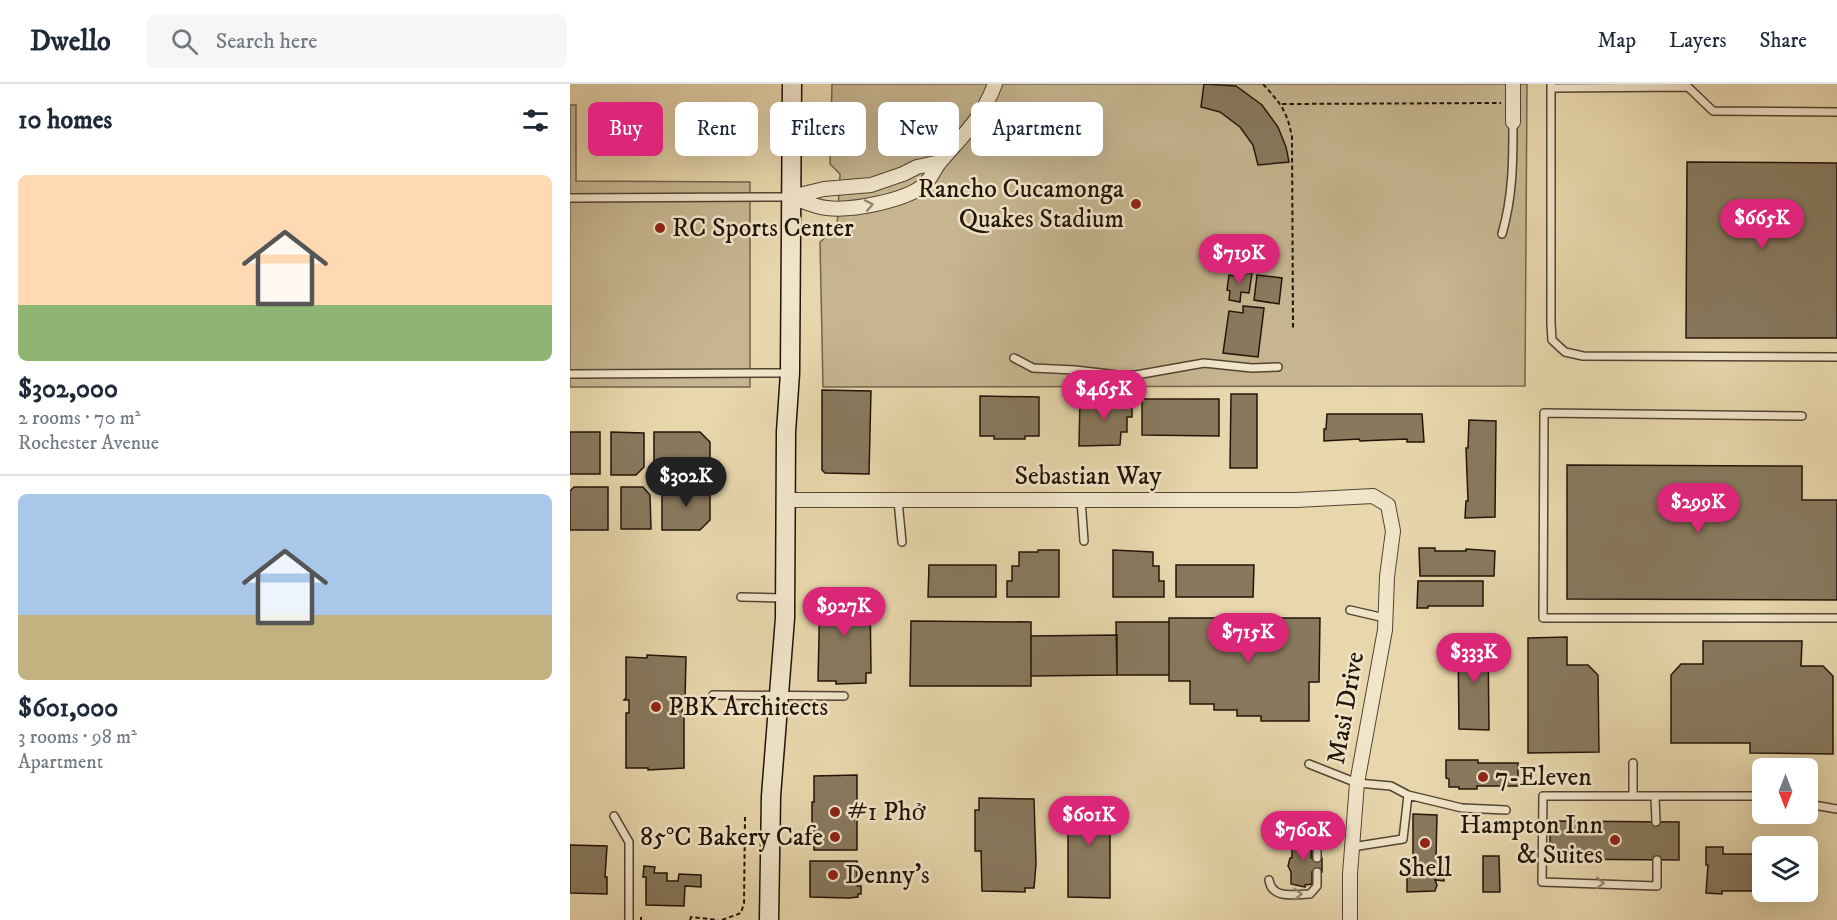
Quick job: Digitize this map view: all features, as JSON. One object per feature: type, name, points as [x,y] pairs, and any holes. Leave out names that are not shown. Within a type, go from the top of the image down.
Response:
[{"type":"main road","points":[[769,920],[771,796],[785,618],[792,84]]},
{"type":"street","points":[[792,197],[825,208],[866,207],[900,197],[924,185],[940,162],[966,136],[995,84]]},
{"type":"street","points":[[1513,84],[1513,122]]},
{"type":"street","points":[[792,197],[824,189],[858,188],[871,185],[917,167],[940,162]]},
{"type":"street","name":"Sebastian Way","points":[[785,500],[1296,500],[1373,496],[1388,505]]},
{"type":"street","name":"Masi Drive","points":[[1350,920],[1350,874],[1358,783],[1385,618],[1393,531],[1388,505]]},
{"type":"lane","points":[[1837,112],[1713,111],[1688,87],[1551,86],[1551,324],[1552,340],[1564,352],[1583,356],[1837,357]]},
{"type":"lane","points":[[1502,234],[1513,181],[1513,122]]},
{"type":"lane","points":[[570,198],[792,197]]},
{"type":"lane","points":[[1014,358],[1033,368],[1118,375],[1136,375],[1204,363],[1252,369],[1278,367]]},
{"type":"lane","points":[[570,374],[790,373]]},
{"type":"lane","points":[[1802,416],[1544,413],[1543,618],[1837,618]]},
{"type":"lane","points":[[1081,500],[1084,541]]},
{"type":"lane","points":[[898,501],[902,542]]},
{"type":"lane","points":[[741,597],[784,598]]},
{"type":"lane","points":[[1350,610],[1385,618]]},
{"type":"lane","points":[[713,695],[844,696]]},
{"type":"lane","points":[[1633,763],[1633,796]]},
{"type":"lane","points":[[1309,764],[1358,783],[1391,786],[1408,795],[1462,808],[1506,810]]},
{"type":"lane","points":[[1352,848],[1402,839],[1408,795]]},
{"type":"lane","points":[[1657,860],[1657,886],[1542,882],[1543,796],[1752,796]]},
{"type":"lane","points":[[1655,796],[1656,822]]},
{"type":"lane","points":[[1818,806],[1837,809]]},
{"type":"lane","points":[[614,816],[629,842],[629,920]]},
{"type":"lane","points":[[1312,827],[1317,837],[1317,858]]},
{"type":"lane","points":[[1269,880],[1270,888],[1275,892],[1310,894],[1317,886],[1317,872]]},
{"type":"path","points":[[1263,84],[1282,104],[1292,137],[1293,330]]},
{"type":"path","points":[[1282,104],[1513,103]]},
{"type":"path","points":[[722,920],[741,913],[744,903],[745,817]]},
{"type":"path","points":[[690,920],[691,917],[718,920]]},
{"type":"shaded area","points":[[832,84],[1527,84],[1525,386],[823,387],[820,242],[837,228],[840,174],[830,164],[830,156],[866,156],[866,102],[832,102]]},
{"type":"shaded area","name":"RC Sports Center","points":[[570,105],[576,105],[576,181],[750,182],[750,387],[570,387]]},
{"type":"building","points":[[1204,84],[1236,86],[1262,105],[1278,127],[1289,162],[1258,165],[1253,145],[1240,127],[1220,112],[1201,107]]},
{"type":"building","points":[[1687,162],[1837,163],[1837,338],[1686,338]]},
{"type":"building","points":[[1235,271],[1252,273],[1249,293],[1241,292],[1240,302],[1229,300],[1230,291],[1227,290],[1229,275],[1235,276]]},
{"type":"building","points":[[1257,275],[1282,278],[1279,304],[1254,300]]},
{"type":"building","points":[[1243,306],[1264,308],[1258,357],[1223,353],[1229,311],[1243,313]]},
{"type":"building","points":[[822,390],[871,391],[869,474],[825,473],[822,470]]},
{"type":"building","points":[[1231,394],[1257,394],[1257,468],[1230,468]]},
{"type":"building","points":[[980,396],[1039,397],[1039,436],[1025,436],[1025,439],[994,439],[994,436],[980,436]]},
{"type":"building","points":[[1132,398],[1132,417],[1127,417],[1127,432],[1121,432],[1120,445],[1079,446],[1080,399]]},
{"type":"building","points":[[1142,399],[1219,399],[1219,436],[1142,435]]},
{"type":"building","points":[[1327,414],[1422,414],[1424,442],[1407,442],[1407,439],[1324,441]]},
{"type":"building","points":[[1469,420],[1496,421],[1495,517],[1465,518],[1466,501],[1468,501],[1466,448],[1468,448]]},
{"type":"building","points":[[570,432],[600,432],[600,474],[570,474]]},
{"type":"building","points":[[611,432],[644,433],[644,467],[636,475],[611,475]]},
{"type":"building","points":[[654,432],[700,432],[710,442],[710,475],[664,475],[654,465]]},
{"type":"building","points":[[1567,465],[1802,466],[1802,500],[1837,500],[1837,600],[1567,599]]},
{"type":"building","points":[[574,487],[608,487],[608,530],[570,530],[570,491]]},
{"type":"building","points":[[621,487],[643,487],[650,495],[651,529],[621,529]]},
{"type":"building","points":[[671,487],[710,487],[710,520],[700,530],[662,530],[662,495]]},
{"type":"building","points":[[1419,548],[1435,548],[1435,551],[1466,551],[1466,549],[1495,551],[1494,576],[1420,576]]},
{"type":"building","points":[[1038,550],[1059,550],[1059,597],[1007,597],[1007,581],[1012,581],[1012,566],[1019,566],[1019,552],[1038,552]]},
{"type":"building","points":[[1113,550],[1153,552],[1153,566],[1159,566],[1159,581],[1164,581],[1164,597],[1113,597]]},
{"type":"building","points":[[929,565],[996,565],[996,597],[928,597]]},
{"type":"building","points":[[1176,565],[1254,565],[1253,597],[1176,597]]},
{"type":"building","points":[[1418,581],[1483,581],[1483,606],[1417,608]]},
{"type":"building","points":[[839,591],[839,594],[870,594],[871,673],[866,673],[866,683],[836,684],[836,681],[818,681],[820,592]]},
{"type":"building","points":[[1169,618],[1320,618],[1319,682],[1309,682],[1309,721],[1261,721],[1261,716],[1237,716],[1237,710],[1214,710],[1214,704],[1190,704],[1190,681],[1169,681]]},
{"type":"building","points":[[911,621],[1031,622],[1031,686],[910,686]]},
{"type":"building","points":[[1116,622],[1169,622],[1169,675],[1117,675]]},
{"type":"building","points":[[1117,635],[1117,675],[1031,676],[1031,636]]},
{"type":"building","points":[[1567,637],[1567,665],[1588,665],[1598,675],[1599,752],[1528,753],[1528,638]]},
{"type":"building","points":[[1458,638],[1488,638],[1489,730],[1459,729]]},
{"type":"building","points":[[1703,641],[1802,641],[1801,666],[1823,666],[1833,676],[1833,754],[1750,753],[1750,743],[1671,743],[1671,675],[1681,664],[1703,664]]},
{"type":"building","name":"PBK Architects","points":[[647,655],[686,657],[685,701],[682,701],[684,768],[648,770],[648,768],[626,768],[626,713],[629,713],[629,700],[624,700],[626,698],[626,657],[647,658]]},
{"type":"building","points":[[1446,760],[1518,763],[1518,786],[1477,786],[1477,789],[1449,787],[1449,779],[1446,778]]},
{"type":"building","points":[[857,775],[859,810],[857,850],[814,850],[812,802],[814,802],[814,776]]},
{"type":"building","points":[[1068,797],[1110,797],[1110,898],[1068,897]]},
{"type":"building","points":[[979,798],[1034,799],[1036,864],[1034,888],[1025,888],[1025,892],[982,891],[981,851],[975,851],[975,810],[979,810]]},
{"type":"building","points":[[1413,814],[1437,815],[1436,858],[1442,858],[1444,881],[1435,880],[1437,885],[1435,891],[1407,892],[1407,859],[1413,858]]},
{"type":"building","name":"Hampton Inn & Suites","points":[[1550,821],[1679,822],[1679,860],[1550,859]]},
{"type":"building","points":[[1292,838],[1312,838],[1311,858],[1322,858],[1322,872],[1312,872],[1312,884],[1305,885],[1305,887],[1291,884],[1291,872],[1288,866],[1292,858]]},
{"type":"building","points":[[570,845],[607,846],[605,877],[607,877],[607,894],[570,893]]},
{"type":"building","points":[[1706,847],[1723,847],[1723,854],[1752,854],[1752,891],[1706,893],[1708,865],[1706,865]]},
{"type":"building","points":[[1483,856],[1499,856],[1500,892],[1483,892]]},
{"type":"building","name":"Denny's","points":[[810,861],[857,861],[857,886],[861,886],[861,894],[858,894],[858,897],[849,898],[810,897]]},
{"type":"building","points":[[644,866],[655,867],[654,873],[667,873],[667,881],[678,881],[679,874],[701,875],[701,887],[685,886],[684,906],[646,905]]},
{"type":"place","name":"Rancho Cucamonga Quakes Stadium","points":[[1136,204]]},
{"type":"place","name":"RC Sports Center","points":[[660,228]]},
{"type":"place","name":"PBK Architects","points":[[656,707]]},
{"type":"place","name":"7-Eleven","points":[[1483,777]]},
{"type":"place","name":"#1 Phở","points":[[835,812]]},
{"type":"place","name":"85°C Bakery Cafe","points":[[835,837]]},
{"type":"place","name":"Hampton Inn & Suites","points":[[1615,840]]},
{"type":"place","name":"Shell","points":[[1425,843]]},
{"type":"place","name":"Denny's","points":[[833,875]]}]
